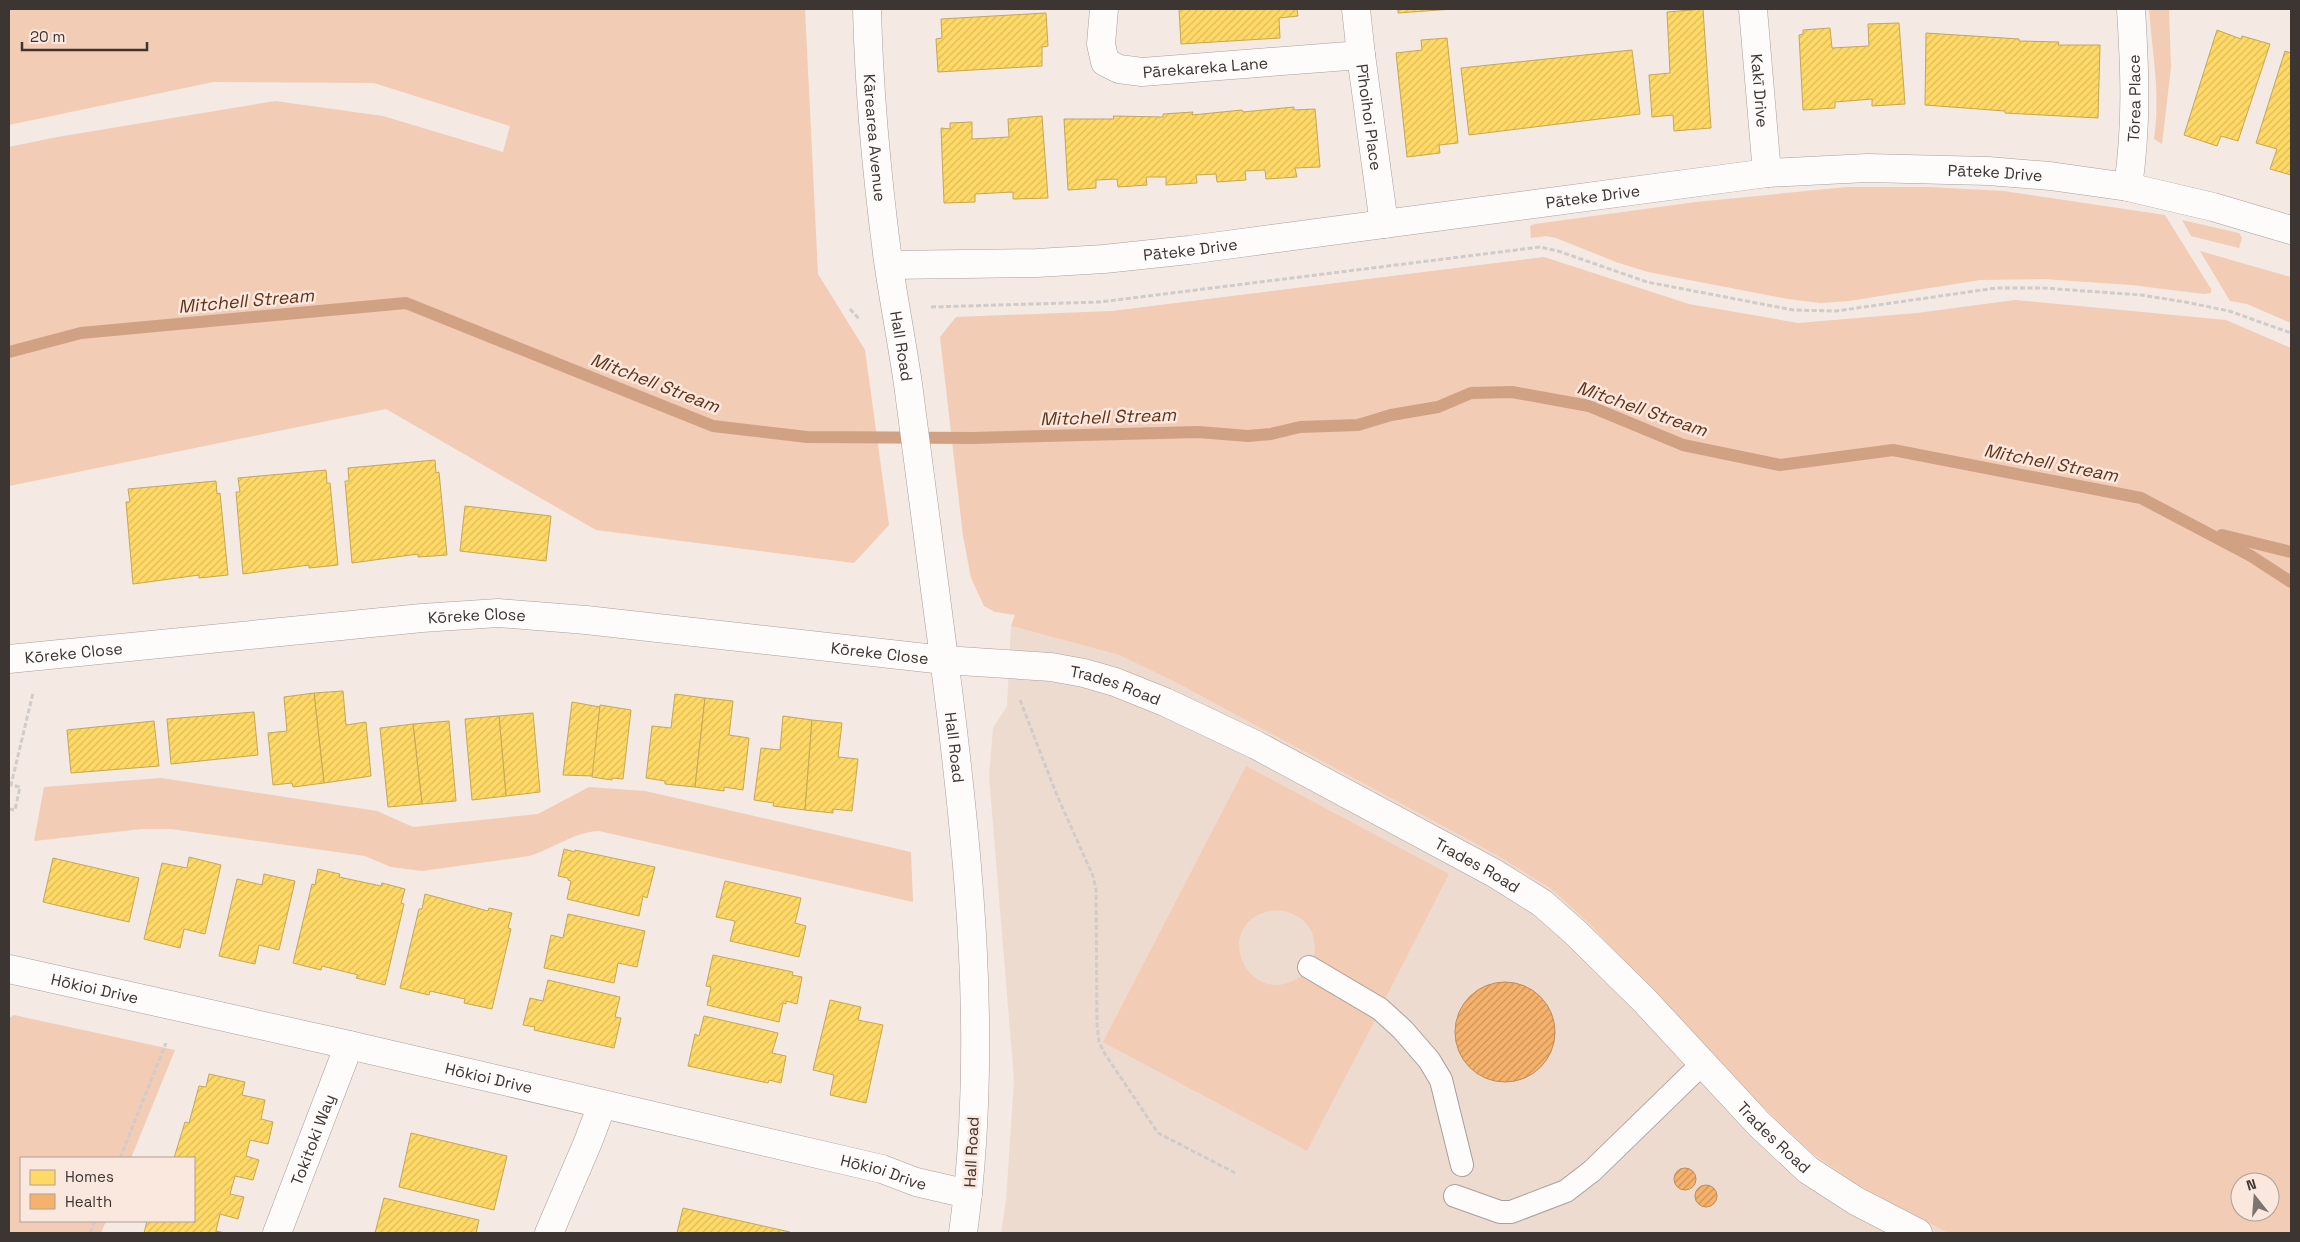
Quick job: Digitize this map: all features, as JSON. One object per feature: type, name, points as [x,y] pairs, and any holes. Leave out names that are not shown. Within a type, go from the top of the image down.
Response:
[{"type":"street","name":"Kārearea Avenue","points":[[867,9],[869,88],[889,265]]},
{"type":"street","name":"Pārekareka Lane","points":[[1104,9],[1101,44],[1105,62],[1119,69],[1142,72],[1361,55]]},
{"type":"street","name":"Pīhoihoi Place","points":[[1356,9],[1384,224]]},
{"type":"street","name":"Kakī Drive","points":[[1752,9],[1767,173]]},
{"type":"street","name":"Tōrea Place","points":[[2128,187],[2135,126],[2135,81],[2131,9]]},
{"type":"street","name":"Pāteke Drive","points":[[889,265],[1020,264],[1104,259],[1767,173],[1867,168],[1924,168],[2050,176],[2128,187],[2213,207],[2291,230]]},
{"type":"street","name":"Hall Road","points":[[889,265],[927,520],[960,786],[973,961],[975,1071],[968,1194],[963,1233]]},
{"type":"street","name":"Kōreke Close","points":[[9,659],[412,619],[498,613],[586,620],[944,660]]},
{"type":"street","name":"Trades Road","points":[[944,660],[1035,665],[1084,673],[1115,682],[1165,702],[1256,745],[1494,873],[1542,903],[1576,933],[1644,1000],[1758,1124],[1808,1170],[1856,1201],[1918,1233]]},
{"type":"street","name":"Hōkioi Drive","points":[[9,969],[349,1045],[882,1169],[916,1182],[968,1194]]},
{"type":"street","name":"Tokitoki Way","points":[[276,1233],[349,1045]]},
{"type":"street","points":[[549,1233],[602,1105]]},
{"type":"lane","points":[[1309,967],[1380,1009],[1404,1030],[1429,1060],[1441,1080],[1462,1165]]},
{"type":"lane","points":[[1455,1196],[1500,1212],[1512,1212],[1566,1191],[1592,1171],[1702,1064]]},
{"type":"path","points":[[930,307],[1100,302],[1540,247],[1558,251],[1647,282],[1793,310],[1836,311],[1996,288],[2015,288],[2141,295],[2229,310],[2291,333]]},
{"type":"path","points":[[9,809],[15,810],[20,787],[11,785],[36,684]]},
{"type":"path","points":[[1019,698],[1056,793],[1093,876],[1096,889],[1097,1024],[1099,1042],[1158,1133],[1237,1174]]},
{"type":"path","points":[[120,1157],[166,1043]]},
{"type":"shaded area","points":[[9,9],[805,9],[818,274],[865,350],[889,525],[854,563],[596,530],[386,409],[9,486],[9,147],[57,137],[275,101],[383,116],[503,152],[510,126],[374,83],[213,82],[9,125]]},
{"type":"shaded area","points":[[2149,9],[2169,9],[2171,67],[2162,144],[2154,139],[2157,107]]},
{"type":"shaded area","points":[[1847,187],[1928,187],[2004,191],[2165,215],[2211,289],[2211,293],[2204,294],[2131,285],[2043,279],[1980,280],[1849,301],[1820,303],[1788,299],[1648,272],[1616,262],[1556,238],[1546,236],[1531,238],[1530,226],[1535,224],[1696,202]]},
{"type":"shaded area","points":[[2182,220],[2239,233],[2242,238],[2239,248],[2191,236]]},
{"type":"shaded area","points":[[2200,251],[2291,277],[2291,323],[2247,304],[2230,301]]},
{"type":"shaded area","points":[[1544,257],[1689,304],[1798,323],[1917,313],[2015,300],[2226,320],[2291,348],[2291,1233],[1948,1233],[1858,1185],[1812,1153],[1742,1087],[1590,924],[1550,888],[1493,853],[1175,682],[1119,655],[1011,626],[1015,615],[995,612],[984,606],[971,578],[963,536],[940,337],[956,317],[1112,311]]},
{"type":"shaded area","points":[[1011,626],[1119,655],[1175,682],[1493,853],[1550,888],[1590,924],[1858,1185],[1948,1233],[1001,1233],[1006,1201],[1014,1080],[989,776],[993,728],[1007,706]]},
{"type":"shaded area","points":[[1246,766],[1449,874],[1384,1001],[1314,958],[1315,946],[1311,931],[1305,922],[1291,913],[1277,910],[1263,913],[1248,923],[1240,936],[1240,951],[1245,966],[1255,977],[1269,984],[1285,984],[1304,974],[1376,1018],[1307,1151],[1103,1042]]},
{"type":"shaded area","points":[[161,778],[377,811],[413,827],[538,814],[589,787],[645,791],[911,852],[913,902],[599,831],[581,834],[529,856],[422,871],[391,867],[365,856],[171,829],[142,829],[34,841],[44,787]]},
{"type":"shaded area","points":[[14,1015],[175,1050],[131,1157],[20,1157],[20,1222],[106,1222],[101,1233],[9,1233],[9,1018]]},
{"type":"building: Homes","points":[[1179,9],[1297,9],[1298,16],[1279,18],[1280,38],[1181,44]]},
{"type":"building: Homes","points":[[1398,9],[1453,9],[1398,13]]},
{"type":"building: Homes","points":[[1703,9],[1711,128],[1674,131],[1673,115],[1652,117],[1649,75],[1670,73],[1667,12]]},
{"type":"building: Homes","points":[[1046,13],[1048,46],[1042,47],[1042,66],[938,72],[936,39],[942,38],[941,19]]},
{"type":"building: Homes","points":[[1899,23],[1905,104],[1872,106],[1872,99],[1835,102],[1835,108],[1803,110],[1799,35],[1803,34],[1803,30],[1830,28],[1832,48],[1869,46],[1868,24]]},
{"type":"building: Homes","points":[[2217,30],[2241,39],[2242,36],[2270,44],[2238,141],[2221,136],[2217,146],[2184,135]]},
{"type":"building: Homes","points":[[1926,33],[2019,39],[2019,41],[2059,42],[2058,45],[2100,45],[2098,118],[2005,113],[2005,111],[1925,105]]},
{"type":"building: Homes","points":[[1447,38],[1458,143],[1439,145],[1440,153],[1407,157],[1396,53],[1422,50],[1421,40]]},
{"type":"building: Homes","points":[[1632,50],[1640,114],[1469,135],[1461,68]]},
{"type":"building: Homes","points":[[2285,51],[2291,53],[2291,175],[2270,169],[2277,149],[2256,143]]},
{"type":"building: Homes","points":[[1294,107],[1294,110],[1315,109],[1320,167],[1295,168],[1297,177],[1266,179],[1265,170],[1245,171],[1246,180],[1217,182],[1216,174],[1196,175],[1197,183],[1166,185],[1166,177],[1146,177],[1147,185],[1118,187],[1117,179],[1096,180],[1096,188],[1068,190],[1064,119],[1114,119],[1113,116],[1163,117],[1163,114],[1193,112],[1192,115]]},
{"type":"building: Homes","points":[[1042,116],[1048,198],[1013,199],[1013,192],[975,194],[975,202],[944,203],[941,128],[950,129],[950,123],[972,122],[972,139],[1009,137],[1008,119]]},
{"type":"building: Homes","points":[[435,460],[436,473],[439,472],[447,555],[418,557],[418,554],[352,563],[345,481],[349,481],[348,468]]},
{"type":"building: Homes","points":[[326,470],[327,483],[330,483],[338,565],[309,568],[309,565],[243,574],[236,492],[240,492],[238,478]]},
{"type":"building: Homes","points":[[216,481],[217,494],[220,493],[228,575],[199,578],[199,575],[133,584],[126,502],[130,502],[128,489]]},
{"type":"building: Homes","points":[[465,506],[551,516],[546,561],[460,551]]},
{"type":"building: Homes","points":[[343,691],[346,725],[366,722],[371,776],[324,783],[314,693]]},
{"type":"building: Homes","points":[[314,693],[324,783],[293,787],[292,783],[273,785],[268,733],[287,731],[284,697]]},
{"type":"building: Homes","points":[[675,694],[705,698],[695,787],[665,784],[665,781],[646,778],[652,726],[671,728]]},
{"type":"building: Homes","points":[[705,698],[733,701],[729,735],[749,738],[743,790],[724,787],[724,791],[695,787]]},
{"type":"building: Homes","points":[[572,702],[600,707],[593,776],[563,775]]},
{"type":"building: Homes","points":[[600,705],[631,710],[623,779],[612,778],[612,780],[592,777]]},
{"type":"building: Homes","points":[[254,712],[258,755],[171,764],[167,719]]},
{"type":"building: Homes","points":[[533,713],[540,792],[506,796],[499,716]]},
{"type":"building: Homes","points":[[499,716],[506,796],[472,800],[465,719]]},
{"type":"building: Homes","points":[[783,716],[812,720],[805,810],[773,806],[774,803],[754,800],[761,748],[780,750]]},
{"type":"building: Homes","points":[[812,720],[842,723],[838,757],[858,759],[852,811],[833,809],[833,813],[805,810]]},
{"type":"building: Homes","points":[[154,721],[159,766],[71,773],[67,730]]},
{"type":"building: Homes","points":[[449,721],[456,801],[422,804],[413,724]]},
{"type":"building: Homes","points":[[413,724],[422,804],[388,807],[380,728]]},
{"type":"building: Homes","points":[[564,849],[655,867],[647,898],[643,896],[639,916],[567,899],[571,881],[568,878],[558,876]]},
{"type":"building: Homes","points":[[189,857],[221,865],[205,934],[184,929],[180,948],[144,939],[162,863],[187,868]]},
{"type":"building: Homes","points":[[53,858],[139,878],[129,922],[43,902]]},
{"type":"building: Homes","points":[[318,869],[340,874],[339,877],[381,886],[382,883],[405,889],[401,903],[404,904],[385,985],[356,978],[358,975],[322,966],[321,970],[293,963],[312,884],[315,885]]},
{"type":"building: Homes","points":[[264,874],[295,881],[279,950],[259,945],[255,964],[219,956],[237,879],[262,885]]},
{"type":"building: Homes","points":[[725,881],[801,898],[795,923],[806,926],[799,957],[730,941],[735,921],[716,917]]},
{"type":"building: Homes","points":[[425,894],[488,911],[489,908],[512,913],[508,928],[511,929],[492,1009],[464,1003],[465,999],[430,991],[429,995],[400,988],[419,909],[422,909]]},
{"type":"building: Homes","points":[[568,914],[645,931],[637,967],[618,963],[614,983],[544,968],[551,935],[563,938]]},
{"type":"building: Homes","points":[[713,955],[793,972],[792,975],[802,977],[797,1004],[786,1001],[786,1004],[783,1003],[779,1022],[707,1005],[711,987],[706,986]]},
{"type":"building: Homes","points":[[548,980],[620,997],[615,1017],[621,1018],[614,1048],[534,1030],[535,1027],[523,1025],[530,998],[543,1001]]},
{"type":"building: Homes","points":[[830,1000],[861,1007],[858,1020],[883,1025],[866,1103],[830,1095],[834,1075],[813,1070]]},
{"type":"building: Homes","points":[[704,1016],[778,1033],[772,1053],[786,1056],[781,1083],[769,1080],[768,1083],[688,1066],[695,1034],[699,1036]]},
{"type":"building: Homes","points":[[209,1074],[245,1082],[242,1095],[265,1100],[261,1119],[273,1122],[268,1144],[250,1140],[246,1156],[259,1160],[253,1180],[235,1176],[230,1194],[244,1197],[238,1219],[220,1214],[216,1231],[225,1233],[144,1233],[147,1222],[195,1222],[195,1157],[174,1157],[185,1122],[189,1123],[199,1086],[206,1087]]},
{"type":"building: Homes","points":[[411,1133],[507,1156],[494,1210],[399,1187]]},
{"type":"building: Homes","points":[[384,1198],[479,1220],[476,1233],[375,1233]]},
{"type":"building: Homes","points":[[683,1208],[790,1232],[790,1233],[677,1233]]},
{"type":"building: Health","points":[[1505,982],[1524,985],[1541,996],[1552,1013],[1555,1032],[1552,1051],[1541,1068],[1524,1079],[1505,1082],[1486,1079],[1469,1068],[1458,1051],[1455,1032],[1458,1013],[1469,996],[1486,985]]},
{"type":"building: Health","points":[[1685,1168],[1693,1171],[1696,1179],[1693,1187],[1685,1190],[1677,1187],[1674,1179],[1677,1171]]},
{"type":"building: Health","points":[[1706,1185],[1714,1188],[1717,1196],[1714,1204],[1706,1207],[1698,1204],[1695,1196],[1698,1188]]},
{"type":"waterway","name":"Mitchell Stream","points":[[9,352],[81,333],[406,303],[713,426],[807,437],[972,438],[1198,432],[1248,436],[1271,434],[1300,427],[1358,425],[1391,415],[1438,407],[1471,393],[1512,392],[1589,406],[1683,445],[1780,465],[1893,450],[2141,498],[2251,556],[2291,582]]},
{"type":"waterway","name":"Mitchell Stream","points":[[2222,535],[2291,552]]}]
